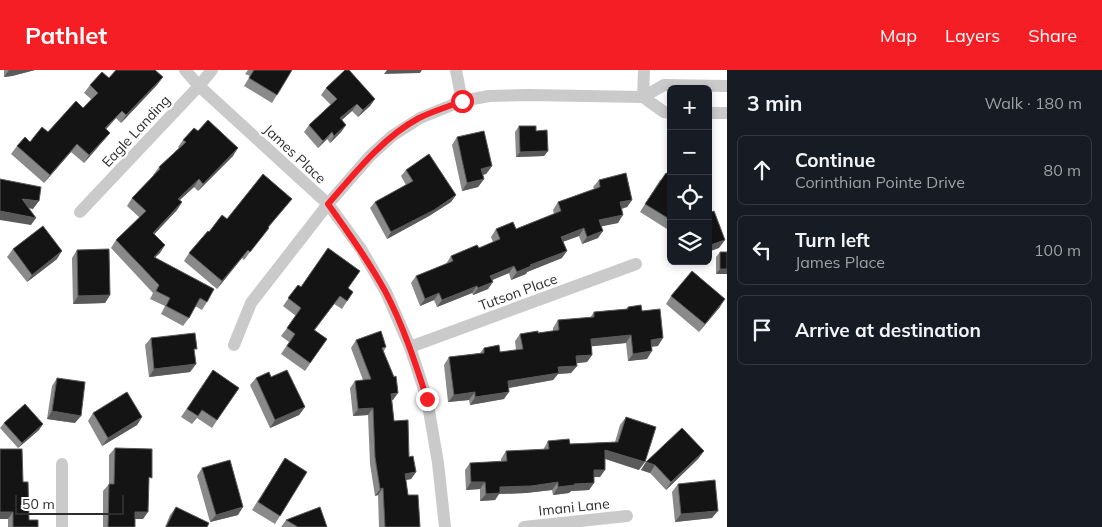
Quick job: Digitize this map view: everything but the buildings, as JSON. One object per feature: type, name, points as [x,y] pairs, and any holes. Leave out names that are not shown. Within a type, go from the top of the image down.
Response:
[{"type":"street","name":"James Place","points":[[184,70],[328,204],[361,249],[386,292],[410,348],[427,399],[438,463],[445,527]]},
{"type":"street","name":"Eagle Landing","points":[[80,212],[212,70]]},
{"type":"street","points":[[456,70],[462,101]]},
{"type":"street","points":[[644,70],[644,97]]},
{"type":"street","points":[[234,345],[250,302],[328,204],[370,156],[392,136],[420,118],[462,101],[489,96],[644,97],[664,85],[727,86]]},
{"type":"street","points":[[644,97],[664,112],[667,112]]},
{"type":"street","points":[[712,113],[727,113]]},
{"type":"street","name":"Tutson Place","points":[[410,348],[636,264]]},
{"type":"street","points":[[62,464],[62,527]]},
{"type":"street","name":"Imani Lane","points":[[524,527],[627,516]]},
{"type":"route","points":[[427,399],[410,348],[386,292],[361,249],[328,204],[370,156],[392,136],[420,118],[462,101]]}]
